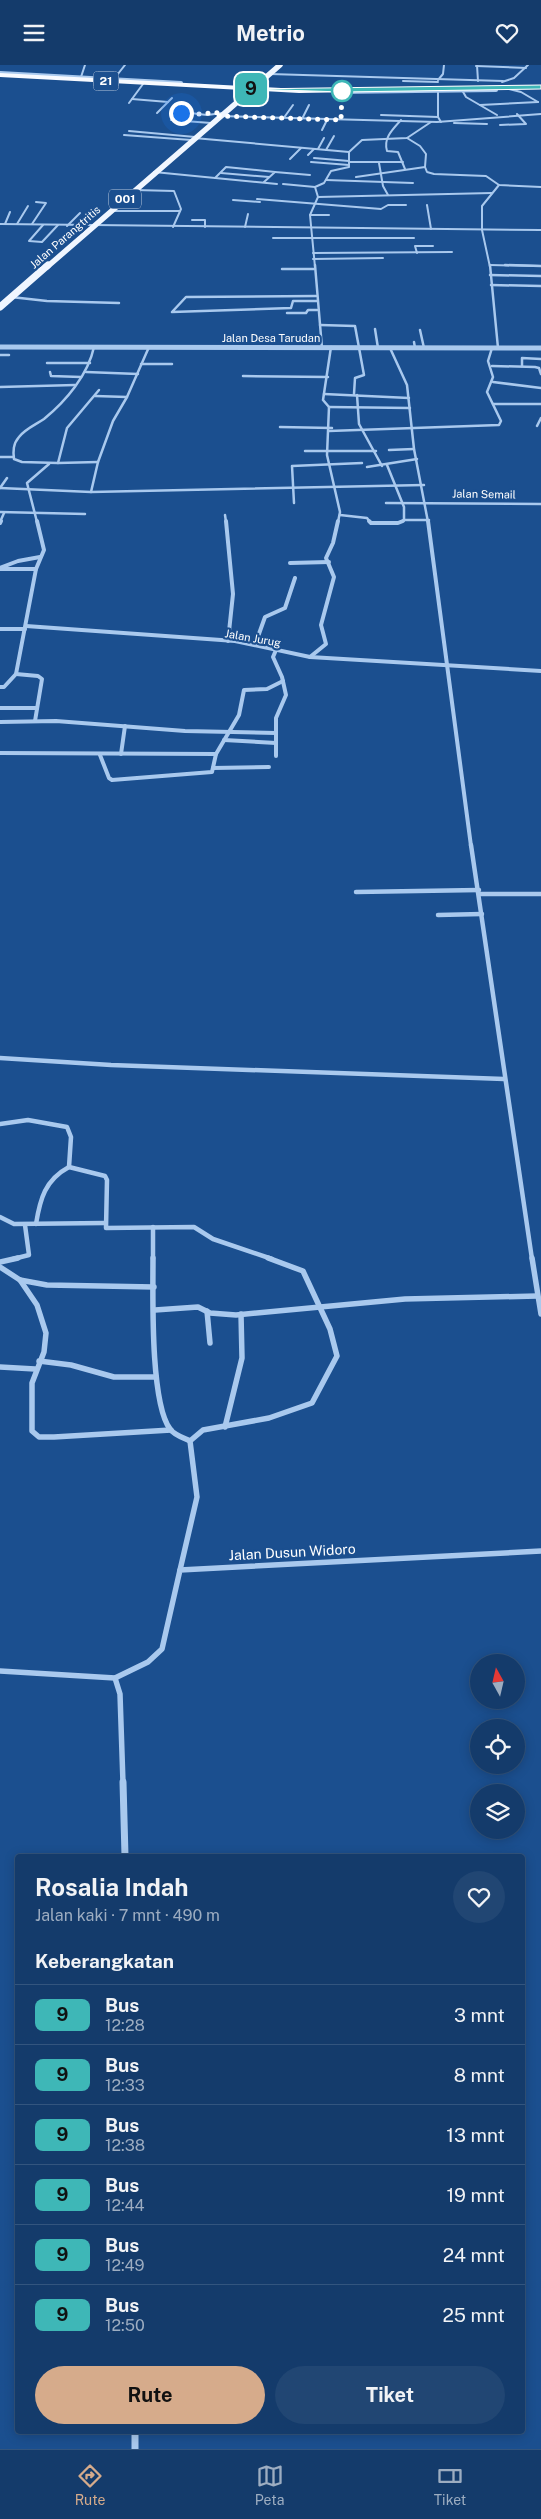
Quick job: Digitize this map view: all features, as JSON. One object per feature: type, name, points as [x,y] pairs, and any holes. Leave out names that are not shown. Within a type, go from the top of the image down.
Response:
[{"type":"highway","name":"21","points":[[0,74],[321,91],[541,87]]},
{"type":"highway","name":"21","points":[[0,74],[234,87]]},
{"type":"highway","points":[[234,87],[258,83],[271,89]]},
{"type":"highway","points":[[234,87],[242,90],[244,95],[271,89]]},
{"type":"highway","name":"21","points":[[321,91],[541,87]]},
{"type":"main road","name":"Jalan Parangtritis","points":[[0,307],[135,191],[193,138],[280,65]]},
{"type":"street","points":[[82,77],[84,65]]},
{"type":"street","points":[[114,79],[125,65]]},
{"type":"street","points":[[440,121],[438,117],[438,82],[443,74],[444,65]]},
{"type":"street","points":[[478,81],[477,65],[526,68]]},
{"type":"street","points":[[270,74],[503,81],[514,78],[528,65]]},
{"type":"street","points":[[316,75],[318,69]]},
{"type":"street","points":[[0,74],[181,83]]},
{"type":"street","points":[[0,74],[212,87]]},
{"type":"street","points":[[327,79],[329,75]]},
{"type":"street","points":[[403,81],[438,82]]},
{"type":"street","points":[[462,89],[468,81]]},
{"type":"street","points":[[501,86],[503,81]]},
{"type":"street","points":[[129,103],[143,84]]},
{"type":"street","points":[[462,89],[501,86],[541,87]]},
{"type":"street","points":[[321,91],[541,87]]},
{"type":"street","points":[[370,91],[438,89]]},
{"type":"street","points":[[462,89],[466,97],[497,115]]},
{"type":"street","points":[[508,89],[521,92],[539,102]]},
{"type":"street","points":[[158,113],[172,98]]},
{"type":"street","points":[[132,99],[168,101]]},
{"type":"street","points":[[495,101],[499,104]]},
{"type":"street","points":[[480,105],[539,102]]},
{"type":"street","points":[[283,119],[293,105]]},
{"type":"street","points":[[302,119],[309,105]]},
{"type":"street","points":[[182,111],[181,113],[283,119],[431,121],[463,120],[497,115],[541,114]]},
{"type":"street","points":[[500,125],[526,123],[516,114],[509,111]]},
{"type":"street","points":[[370,113],[371,120]]},
{"type":"street","points":[[460,114],[463,120]]},
{"type":"street","points":[[381,115],[438,117]]},
{"type":"street","points":[[171,120],[211,123]]},
{"type":"street","points":[[322,130],[326,120]]},
{"type":"street","points":[[383,156],[387,151],[386,140],[401,120]]},
{"type":"street","points":[[129,131],[349,152],[362,140],[407,138],[431,121]]},
{"type":"street","points":[[440,121],[487,124]]},
{"type":"street","points":[[124,135],[193,138]]},
{"type":"street","points":[[326,150],[334,136]]},
{"type":"street","points":[[308,155],[316,149],[324,138]]},
{"type":"street","points":[[407,138],[416,143],[427,156],[428,161],[425,167]]},
{"type":"street","points":[[290,159],[301,148]]},
{"type":"street","points":[[387,151],[398,152],[405,169]]},
{"type":"street","points":[[349,152],[350,163]]},
{"type":"street","points":[[314,158],[350,163]]},
{"type":"street","points":[[311,162],[403,163]]},
{"type":"street","points":[[326,180],[330,171],[350,163]]},
{"type":"street","points":[[379,163],[388,195]]},
{"type":"street","points":[[215,178],[226,167],[310,175]]},
{"type":"street","points":[[356,177],[425,167]]},
{"type":"street","points":[[425,167],[427,172],[434,174],[489,177],[500,185],[541,187]]},
{"type":"street","points":[[154,172],[277,183]]},
{"type":"street","points":[[264,182],[274,172]]},
{"type":"street","points":[[221,173],[269,177]]},
{"type":"street","points":[[283,184],[314,187],[326,180],[413,183]]},
{"type":"street","points":[[498,348],[490,265],[482,230],[482,206],[500,185]]},
{"type":"street","points":[[314,187],[318,197],[310,215],[322,348]]},
{"type":"street","points":[[135,191],[173,191],[181,209],[173,227]]},
{"type":"street","points":[[318,197],[388,195],[431,191],[492,193]]},
{"type":"street","points":[[257,199],[314,206]]},
{"type":"street","points":[[233,200],[382,209],[388,205],[406,205]]},
{"type":"street","points":[[32,225],[46,203],[36,202]]},
{"type":"street","points":[[426,205],[431,229]]},
{"type":"street","points":[[16,224],[28,206]]},
{"type":"street","points":[[111,211],[180,211]]},
{"type":"street","points":[[5,224],[10,212]]},
{"type":"street","points":[[67,226],[80,213]]},
{"type":"street","points":[[245,227],[248,214]]},
{"type":"street","points":[[310,215],[329,215]]},
{"type":"street","points":[[192,220],[205,220],[204,227]]},
{"type":"street","points":[[0,224],[541,230]]},
{"type":"street","points":[[43,225],[29,241],[42,242],[58,225]]},
{"type":"street","points":[[379,229],[379,235]]},
{"type":"street","points":[[273,237],[414,238]]},
{"type":"street","points":[[417,253],[415,246],[433,246]]},
{"type":"street","points":[[313,253],[452,252]]},
{"type":"street","points":[[313,259],[383,259]]},
{"type":"street","points":[[490,265],[541,266]]},
{"type":"street","points":[[282,269],[314,269]]},
{"type":"street","points":[[490,275],[541,276]]},
{"type":"street","points":[[491,285],[541,285]]},
{"type":"street","points":[[316,296],[186,297],[172,312],[291,308],[293,301],[317,301]]},
{"type":"street","points":[[1,298],[119,303]]},
{"type":"street","points":[[287,313],[306,313],[308,310],[318,310]]},
{"type":"street","points":[[320,325],[354,325],[357,348],[364,375],[356,378],[356,395],[361,428],[396,486],[402,502],[404,520]]},
{"type":"street","points":[[374,329],[378,348]]},
{"type":"street","points":[[420,330],[424,348]]},
{"type":"street","name":"Jalan Desa Tarudan","points":[[0,347],[390,348],[414,345],[424,348],[541,348]]},
{"type":"street","points":[[13,457],[19,437],[27,428],[47,416],[86,372],[94,347]]},
{"type":"street","points":[[91,491],[98,462],[110,434],[113,421],[127,397],[149,347]]},
{"type":"street","points":[[310,657],[326,644],[327,637],[321,627],[323,614],[332,593],[333,574],[326,557],[333,543],[340,515],[336,487],[328,464],[329,407],[322,400],[328,377],[331,347]]},
{"type":"street","points":[[390,348],[406,378],[414,449],[424,485],[434,576],[504,1079],[541,1314]]},
{"type":"street","points":[[280,427],[330,429],[498,426],[501,421],[487,392],[493,382],[492,367],[488,361],[492,348]]},
{"type":"street","points":[[0,355],[9,355]]},
{"type":"street","points":[[522,367],[522,358],[541,359]]},
{"type":"street","points":[[47,363],[90,363]]},
{"type":"street","points":[[141,364],[172,364]]},
{"type":"street","points":[[492,367],[537,367],[541,373]]},
{"type":"street","points":[[50,372],[51,375],[81,377]]},
{"type":"street","points":[[86,372],[138,374]]},
{"type":"street","points":[[243,377],[328,377]]},
{"type":"street","points":[[493,382],[541,388]]},
{"type":"street","points":[[0,387],[75,385]]},
{"type":"street","points":[[58,463],[67,428],[99,390]]},
{"type":"street","points":[[324,394],[409,398]]},
{"type":"street","points":[[94,396],[127,397]]},
{"type":"street","points":[[493,404],[541,403]]},
{"type":"street","points":[[329,407],[410,408]]},
{"type":"street","points":[[537,427],[537,423],[541,419]]},
{"type":"street","points":[[389,450],[414,449]]},
{"type":"street","points":[[305,451],[376,451]]},
{"type":"street","points":[[0,457],[13,457],[22,462],[49,464],[98,462]]},
{"type":"street","points":[[367,467],[385,466],[417,459]]},
{"type":"street","points":[[294,503],[292,466],[362,463]]},
{"type":"street","points":[[16,674],[36,569],[44,550],[27,491],[27,483],[49,464]]},
{"type":"street","points":[[7,478],[0,488],[27,491],[292,489],[424,485]]},
{"type":"street","name":"Jalan Semail","points":[[386,503],[426,501],[541,504]]},
{"type":"street","points":[[0,523],[2,512],[84,514]]},
{"type":"street","points":[[224,515],[233,598],[232,620],[228,641]]},
{"type":"street","points":[[340,515],[366,518],[370,523],[429,520]]},
{"type":"street","points":[[0,568],[18,561],[40,557]]},
{"type":"street","points":[[290,563],[329,562]]},
{"type":"street","points":[[0,568],[36,569]]},
{"type":"street","points":[[255,645],[265,617],[285,608],[289,595],[293,590],[295,578]]},
{"type":"street","name":"Jalan Jurug","points":[[0,629],[26,628],[228,641],[310,657],[541,671]]},
{"type":"street","points":[[276,651],[273,657],[283,681],[286,695],[284,703],[277,713],[276,756]]},
{"type":"street","points":[[0,687],[4,687],[11,677],[16,674],[42,679],[35,721]]},
{"type":"street","points":[[100,755],[109,778],[112,780],[210,773],[216,754],[238,715],[244,690],[267,689],[283,681]]},
{"type":"street","points":[[0,708],[37,708]]},
{"type":"street","points":[[0,728],[1,722],[35,721],[276,733]]},
{"type":"street","points":[[121,754],[125,726]]},
{"type":"street","points":[[224,740],[276,743]]},
{"type":"street","points":[[0,753],[100,755],[216,754]]},
{"type":"street","points":[[213,767],[269,767]]},
{"type":"street","points":[[356,892],[541,894]]},
{"type":"street","points":[[438,915],[482,914]]},
{"type":"street","points":[[0,1058],[111,1065],[504,1079]]},
{"type":"street","points":[[0,1124],[28,1120],[64,1125],[69,1129],[71,1137],[69,1167]]},
{"type":"street","points":[[36,1224],[44,1189],[52,1176],[69,1167],[105,1176],[107,1180],[105,1227],[194,1227],[213,1239],[303,1271],[330,1329],[336,1355],[334,1365],[312,1403],[269,1418],[203,1430],[190,1441]]},
{"type":"street","points":[[0,1217],[14,1224],[25,1225],[105,1223]]},
{"type":"street","points":[[0,1262],[21,1259],[29,1255],[25,1225]]},
{"type":"street","points":[[153,1227],[156,1377],[164,1415],[171,1430],[190,1441]]},
{"type":"street","points":[[0,1267],[20,1280],[32,1295],[42,1317],[46,1336],[44,1351],[35,1369],[31,1387],[32,1431],[39,1437],[118,1435],[171,1430]]},
{"type":"street","points":[[20,1280],[47,1285],[154,1287]]},
{"type":"street","points":[[155,1311],[198,1307],[213,1314],[241,1314],[415,1299],[537,1296]]},
{"type":"street","points":[[207,1311],[210,1343]]},
{"type":"street","points":[[225,1427],[238,1381],[242,1358],[241,1314]]},
{"type":"street","points":[[39,1361],[71,1365],[114,1377],[156,1377]]},
{"type":"street","points":[[0,1367],[35,1369]]},
{"type":"street","points":[[0,1671],[115,1678],[153,1659],[162,1649],[197,1497],[197,1484],[190,1441]]},
{"type":"street","name":"Jalan Dusun Widoro","points":[[180,1570],[541,1551]]},
{"type":"street","points":[[115,1678],[120,1694],[125,1854]]},
{"type":"street","points":[[135,2434],[135,2449]]},
{"type":"bus line","name":"9","points":[[541,86],[376,90],[298,90],[252,87],[250,89],[343,91],[541,87]]},
{"type":"route","points":[[181,113],[209,115],[216,112],[222,113],[219,116],[341,120],[342,91]]}]
